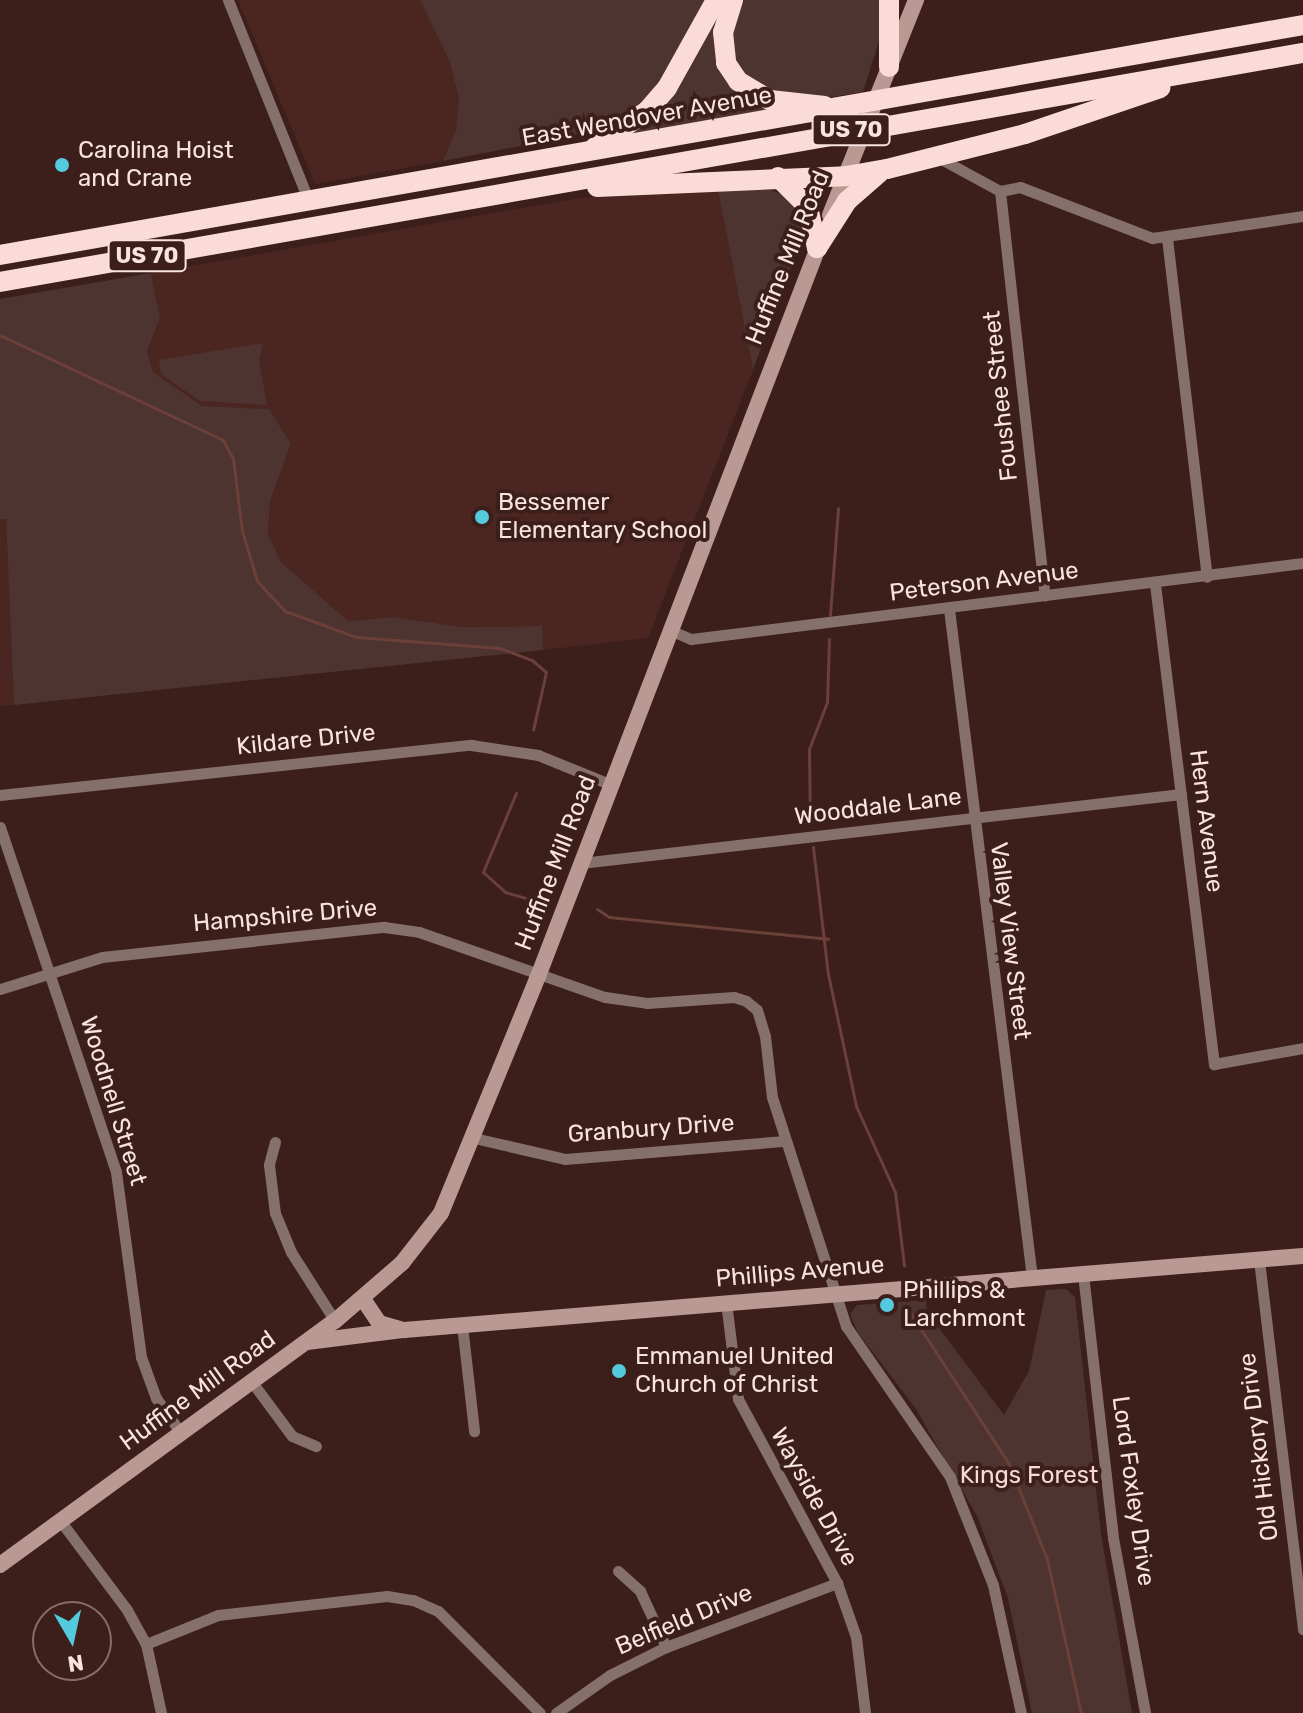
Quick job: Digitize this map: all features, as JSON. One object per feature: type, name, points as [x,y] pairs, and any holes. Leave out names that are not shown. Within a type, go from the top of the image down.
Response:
[{"type":"highway","points":[[583,155],[657,99],[716,0]]},
{"type":"highway","points":[[733,0],[723,32],[726,63],[738,81],[770,100],[849,109]]},
{"type":"highway","points":[[889,0],[889,67]]},
{"type":"highway","name":"East Wendover Avenue","points":[[0,255],[849,109],[1303,25]]},
{"type":"highway","name":"East Wendover Avenue","points":[[0,282],[1303,53]]},
{"type":"highway","points":[[497,193],[846,176],[882,170],[939,159],[1245,63]]},
{"type":"highway","points":[[817,248],[847,201],[882,170]]},
{"type":"highway","points":[[778,177],[808,207],[817,248]]},
{"type":"main road","name":"Huffine Mill Road","points":[[0,1565],[62,1523],[363,1299],[402,1263],[441,1213],[539,974],[817,248],[916,0]]},
{"type":"main road","name":"Phillips Avenue","points":[[305,1342],[372,1338],[404,1330],[726,1302],[1303,1256]]},
{"type":"main road","points":[[363,1299],[379,1323],[404,1330]]},
{"type":"street","points":[[228,0],[309,201]]},
{"type":"street","points":[[939,159],[1000,191],[1020,187],[1121,228],[1167,238],[1303,216]]},
{"type":"street","name":"Foushee Street","points":[[1000,191],[1045,596]]},
{"type":"street","points":[[1167,238],[1207,577]]},
{"type":"street","name":"Peterson Avenue","points":[[672,631],[691,639],[1155,584],[1303,563]]},
{"type":"street","name":"Hern Avenue","points":[[1155,584],[1214,1064],[1303,1048]]},
{"type":"street","name":"Valley View Street","points":[[949,609],[972,817],[1032,1277]]},
{"type":"street","name":"Kildare Drive","points":[[0,795],[471,745],[526,752],[612,785]]},
{"type":"street","name":"Wooddale Lane","points":[[581,863],[1181,794]]},
{"type":"street","name":"Woodnell Street","points":[[0,827],[116,1172],[141,1357],[156,1398],[181,1433]]},
{"type":"street","name":"Hampshire Drive","points":[[0,989],[102,957],[384,927],[419,932],[605,997],[647,1003],[734,997],[757,1010],[785,1141]]},
{"type":"street","name":"Granbury Drive","points":[[474,1138],[565,1159],[785,1141]]},
{"type":"street","points":[[785,1141],[815,1222],[846,1326],[950,1477],[993,1585],[1021,1713]]},
{"type":"street","points":[[275,1142],[269,1165],[275,1213],[291,1252],[335,1321]]},
{"type":"street","name":"Old Hickory Drive","points":[[1259,1260],[1303,1629]]},
{"type":"street","name":"Lord Foxley Drive","points":[[1083,1274],[1113,1538],[1145,1713]]},
{"type":"street","name":"Wayside Drive","points":[[726,1302],[738,1399],[837,1583],[856,1637],[865,1713]]},
{"type":"street","points":[[462,1325],[474,1431]]},
{"type":"street","points":[[252,1382],[292,1436],[316,1446]]},
{"type":"street","points":[[62,1523],[127,1610],[146,1644],[161,1713]]},
{"type":"street","points":[[618,1571],[640,1591],[666,1647]]},
{"type":"street","name":"Belfield Drive","points":[[556,1713],[610,1675],[666,1647],[837,1583]]},
{"type":"street","points":[[146,1644],[218,1615],[387,1596],[413,1600],[438,1611],[540,1713]]},
{"type":"shaded area","points":[[238,0],[420,0],[450,62],[459,100],[456,129],[443,161],[315,184]]},
{"type":"shaded area","points":[[718,190],[753,370],[648,638],[543,650],[541,626],[461,627],[394,617],[348,621],[281,562],[268,534],[270,501],[291,444],[269,409],[202,406],[153,372],[147,351],[160,318],[151,273],[579,198]]},
{"type":"shaded area","points":[[6,518],[14,705],[0,706],[0,519]]},
{"type":"green space","points":[[420,0],[708,0],[652,94],[608,129],[443,161],[456,129],[459,100],[450,62]]},
{"type":"green space","points":[[742,0],[882,0],[880,38],[863,92],[824,98],[792,95],[766,89],[738,71],[729,46]]},
{"type":"green space","points":[[718,12],[718,63],[765,105],[765,111],[627,139]]},
{"type":"green space","points":[[718,190],[771,190],[786,196],[800,213],[804,232],[753,370]]},
{"type":"green space","points":[[151,273],[160,318],[147,351],[153,372],[202,406],[269,409],[291,444],[270,501],[268,534],[281,562],[348,621],[394,617],[461,627],[542,626],[543,650],[14,705],[6,519],[0,519],[0,299]]},
{"type":"green space","points":[[263,343],[259,361],[267,405],[200,401],[161,374],[159,360]]},
{"type":"green space","name":"Kings Forest","points":[[1066,1289],[1075,1297],[1101,1534],[1132,1713],[1032,1713],[1008,1598],[977,1516],[916,1409],[858,1333],[850,1314],[857,1305],[926,1300],[927,1312],[1004,1415],[1029,1371],[1046,1290]]},
{"type":"waterway","points":[[0,335],[223,440],[233,459],[242,531],[257,581],[285,611],[356,637],[500,648],[532,660],[546,672],[533,730]]},
{"type":"waterway","points":[[830,615],[838,508]]},
{"type":"waterway","points":[[810,823],[809,749],[827,702],[829,639]]},
{"type":"waterway","points":[[516,793],[483,872],[505,892],[536,901]]},
{"type":"waterway","points":[[813,847],[828,974],[856,1106],[895,1192],[904,1265]]},
{"type":"waterway","points":[[597,909],[609,917],[828,939]]},
{"type":"waterway","points":[[909,1311],[1009,1464],[1047,1559],[1081,1713]]},
{"type":"place","name":"Carolina Hoist and Crane","points":[[62,165]]},
{"type":"place","name":"Bessemer Elementary School","points":[[482,517]]},
{"type":"place","name":"Phillips & Larchmont","points":[[887,1305]]},
{"type":"place","name":"Emmanuel United Church of Christ","points":[[619,1371]]}]
